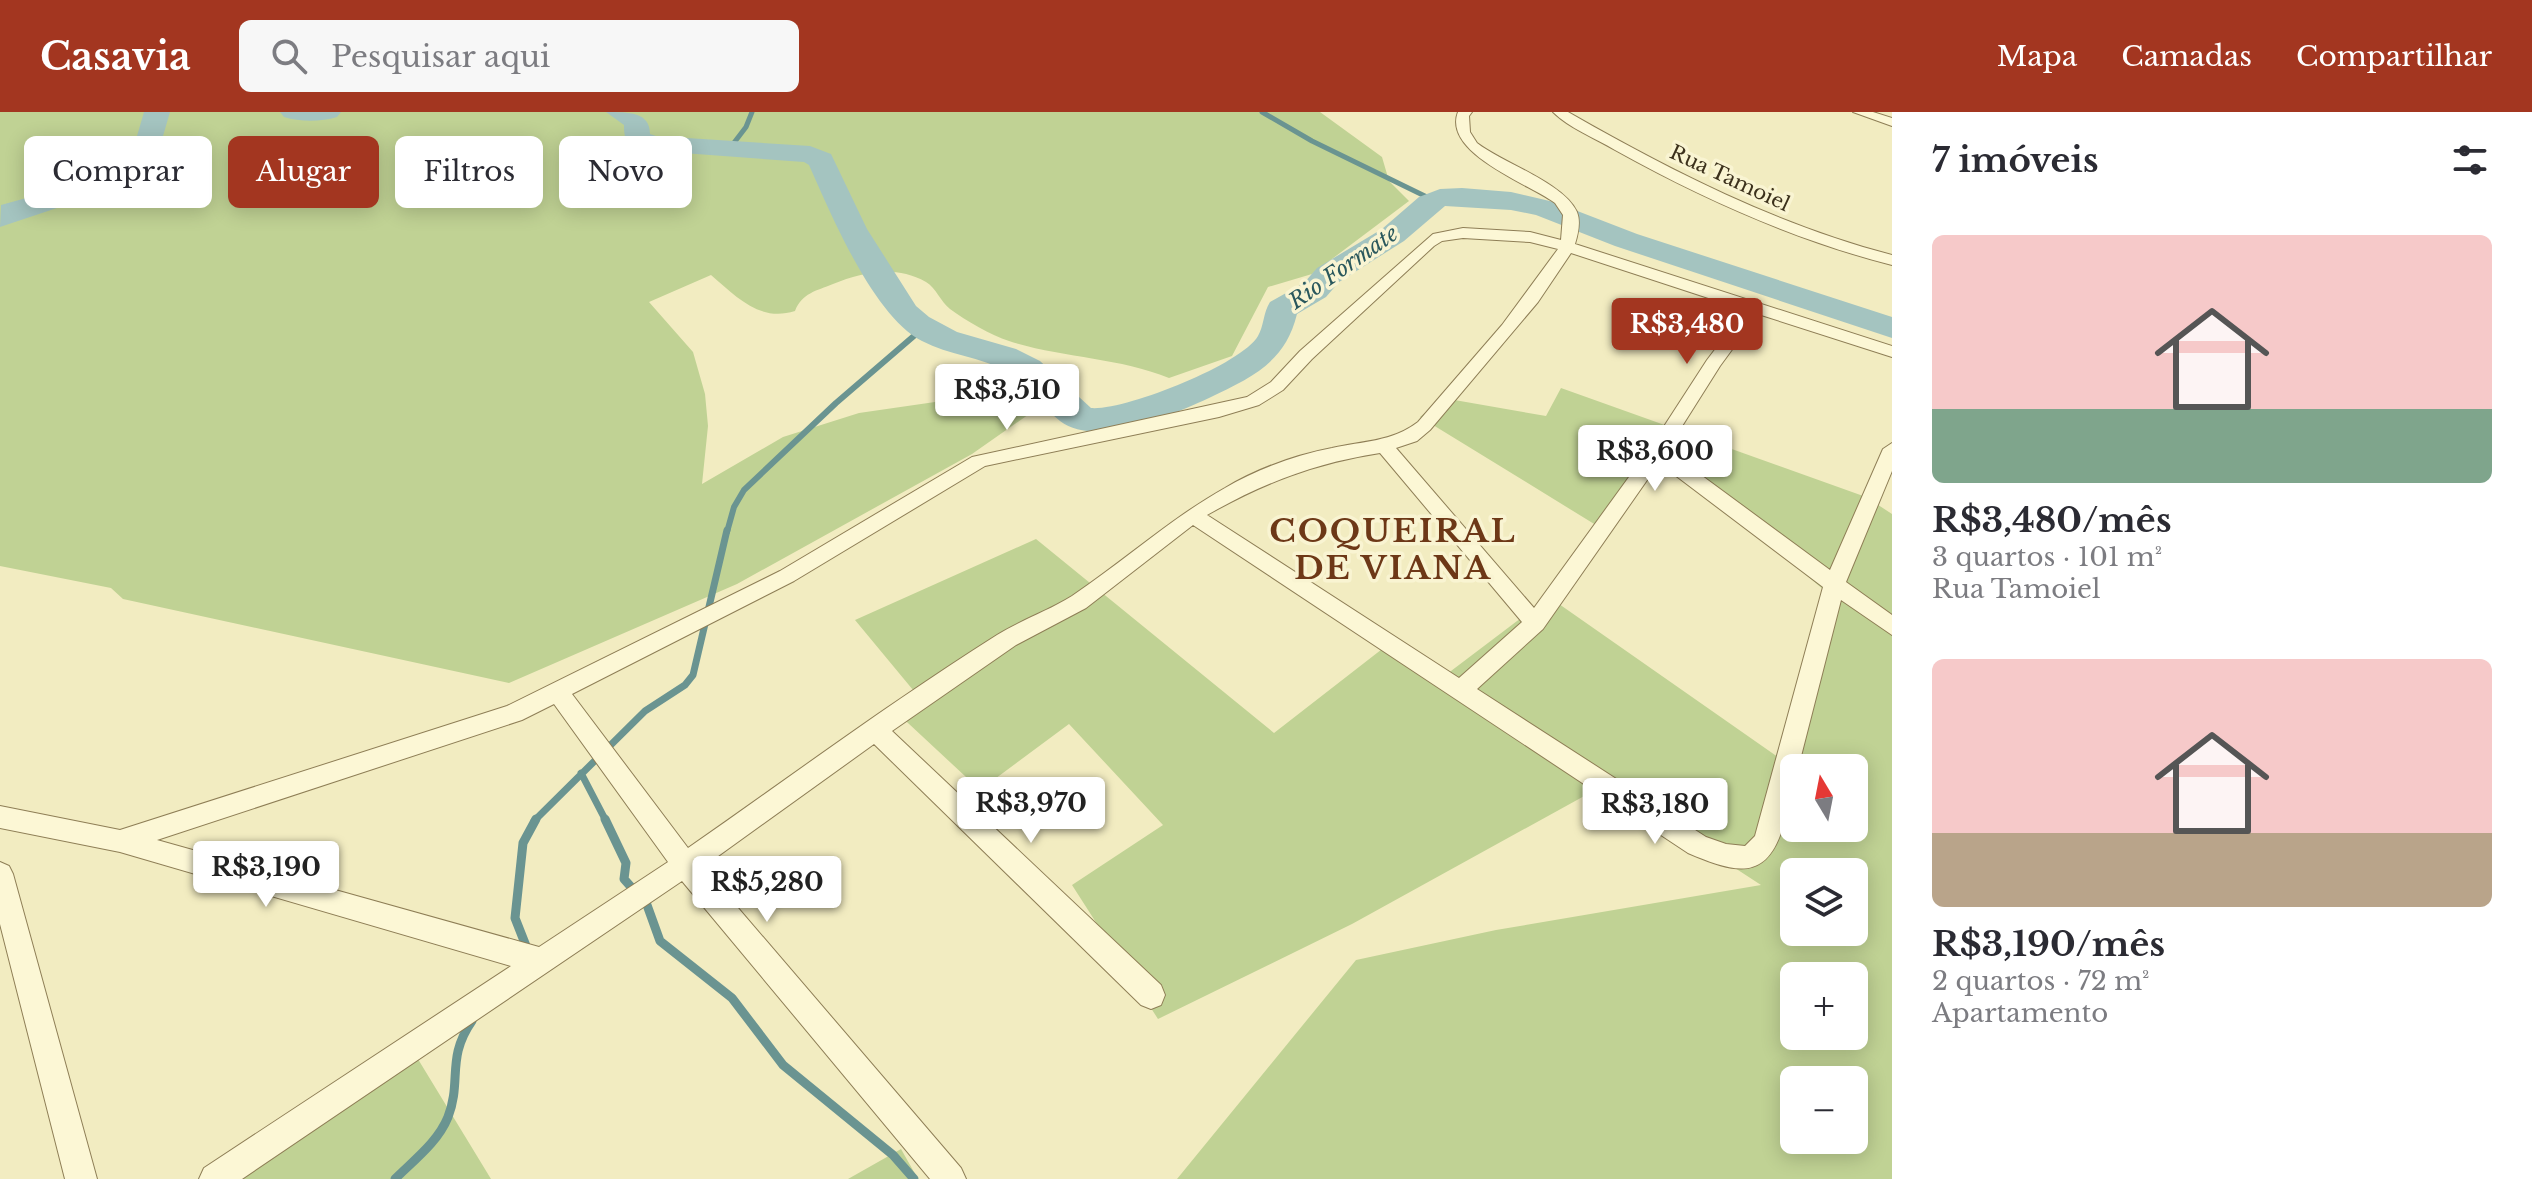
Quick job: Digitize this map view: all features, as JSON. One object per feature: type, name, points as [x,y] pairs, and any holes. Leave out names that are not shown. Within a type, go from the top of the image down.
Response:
[{"type":"street","points":[[1466,112],[1460,125],[1464,135],[1473,145],[1551,195],[1570,232]]},
{"type":"street","name":"Rua Tamoiel","points":[[1559,112],[1634,156],[1782,224],[1892,260]]},
{"type":"street","points":[[1859,112],[1892,122]]},
{"type":"street","points":[[215,1179],[685,865],[940,684],[1008,639],[1078,602],[1192,515],[1246,484],[1288,467],[1332,454],[1384,446],[1410,437],[1424,426],[1545,284],[1570,232]]},
{"type":"street","points":[[120,841],[514,713],[787,576],[979,461],[1219,411],[1253,401],[1277,386],[1306,355],[1438,237],[1570,232],[1756,306],[1892,352]]},
{"type":"street","points":[[1460,691],[1535,623],[1756,306]]},
{"type":"street","points":[[1384,446],[1535,623]]},
{"type":"street","points":[[1192,515],[1697,845],[1723,856],[1749,859],[1762,850],[1767,839],[1835,583],[1892,449]]},
{"type":"street","points":[[1657,452],[1892,627]]},
{"type":"street","points":[[557,691],[685,865],[950,1179]]},
{"type":"street","points":[[876,731],[1151,995]]},
{"type":"street","points":[[0,817],[120,841],[541,961]]},
{"type":"street","points":[[0,874],[81,1179]]},
{"type":"green space","points":[[0,112],[1320,112],[1382,157],[1389,181],[1409,201],[1312,274],[1268,287],[1232,356],[1169,378],[1130,366],[1029,347],[1002,338],[950,309],[926,282],[903,273],[880,272],[845,280],[810,293],[795,311],[782,314],[749,305],[711,275],[649,302],[693,352],[705,394],[708,426],[702,484],[783,437],[859,413],[935,402],[965,390],[1000,387],[1031,392],[1045,403],[972,454],[737,584],[509,683],[123,599],[111,588],[0,566]]},
{"type":"green space","points":[[1561,388],[1866,497],[1892,514],[1892,1179],[1177,1179],[1356,960],[1496,930],[1761,885],[1606,784],[1352,924],[1158,1019],[1072,885],[1163,825],[1069,724],[980,790],[894,710],[918,696],[855,620],[1036,539],[1274,733],[1395,639],[1447,674],[1549,597],[1780,759],[1780,842],[1868,842],[1868,754],[1784,754],[1837,601],[1660,452],[1604,530],[1420,417],[1443,398],[1546,416]]},
{"type":"green space","points":[[410,1046],[491,1179],[224,1179]]},
{"type":"green space","points":[[901,1149],[918,1179],[848,1179]]},
{"type":"waterway","name":"Rio Formate","points":[[0,218],[11,211],[94,188],[155,166],[160,157],[150,136],[157,112]]},
{"type":"waterway","name":"Rio Formate","points":[[293,112],[328,112]]},
{"type":"waterway","name":"Rio Formate","points":[[619,112],[637,121],[637,138],[652,144],[810,154],[821,160],[852,229],[904,312],[931,333],[1028,368],[1066,407],[1083,419],[1100,421],[1151,408],[1182,397],[1237,369],[1271,343],[1282,309],[1315,290],[1328,275],[1393,235],[1429,203],[1440,198],[1511,201],[1544,208],[1626,240],[1892,328]]},
{"type":"waterway","points":[[730,148],[746,127],[752,112]]},
{"type":"waterway","points":[[1262,112],[1312,141],[1433,200]]},
{"type":"waterway","points":[[727,532],[734,507],[744,490],[836,403],[922,329]]},
{"type":"waterway","points":[[581,774],[645,711],[685,685],[693,675],[727,530]]},
{"type":"waterway","points":[[536,819],[581,774]]},
{"type":"waterway","points":[[581,774],[605,820]]},
{"type":"waterway","points":[[528,951],[515,918],[523,843],[536,819]]},
{"type":"waterway","points":[[605,820],[626,863],[624,879],[647,905],[660,941],[732,998],[783,1065],[893,1155],[914,1179]]},
{"type":"waterway","points":[[395,1179],[444,1126],[452,1104],[459,1047],[472,1021]]},
{"type":"district","name":"COQUEIRAL DE VIANA","points":[[1393,550]]}]
